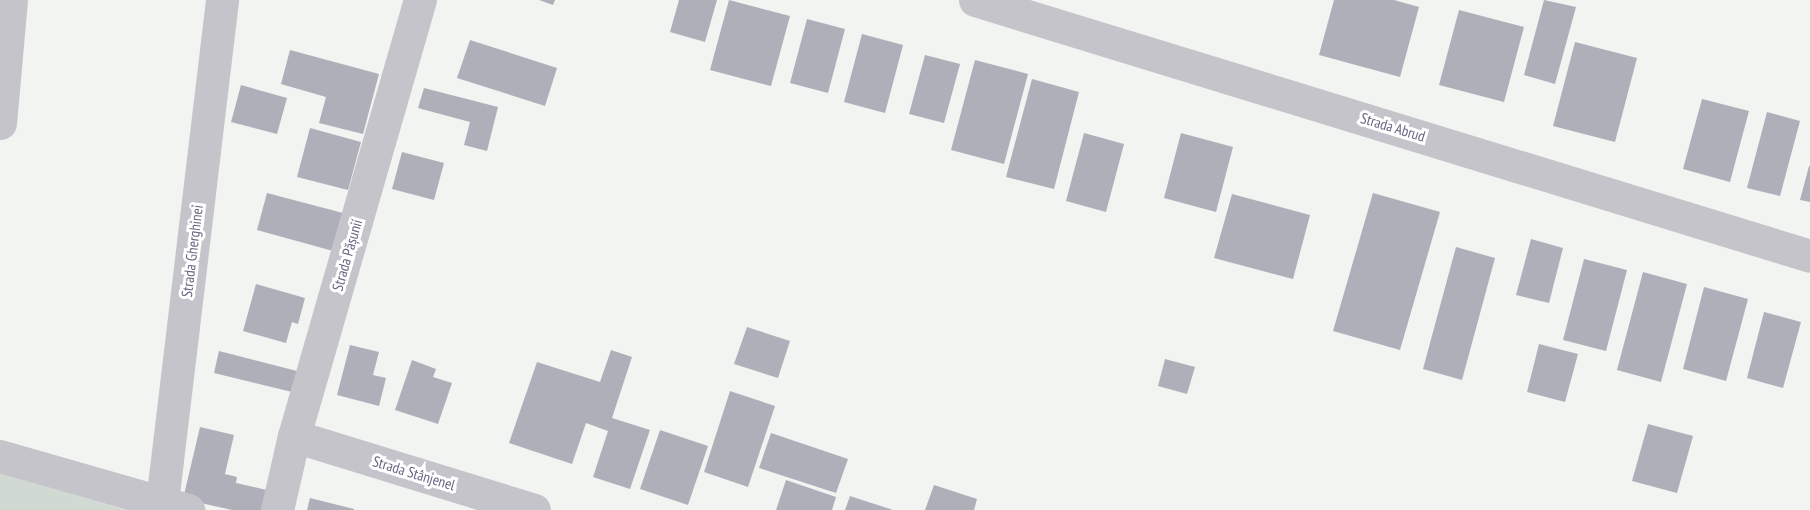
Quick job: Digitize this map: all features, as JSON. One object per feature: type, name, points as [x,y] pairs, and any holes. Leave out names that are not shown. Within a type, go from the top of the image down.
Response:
[{"type":"street","points":[[0,123],[11,0]]},
{"type":"street","name":"Strada Gherghinei","points":[[175,506],[222,0]]},
{"type":"street","name":"Strada Pășunii","points":[[277,510],[294,436],[420,0]]},
{"type":"street","name":"Strada Abrud","points":[[975,0],[1810,256]]},
{"type":"street","name":"Strada Stânjenel","points":[[294,436],[534,510]]},
{"type":"street","points":[[0,456],[175,506]]},
{"type":"shaded area","points":[[0,473],[126,510],[0,510]]},
{"type":"building","points":[[539,0],[555,0],[553,5]]},
{"type":"building","points":[[679,0],[717,0],[705,42],[670,32]]},
{"type":"building","points":[[729,0],[790,16],[771,86],[710,70]]},
{"type":"building","points":[[1334,0],[1394,0],[1419,7],[1400,77],[1319,55]]},
{"type":"building","points":[[1544,0],[1576,7],[1555,84],[1524,75]]},
{"type":"building","points":[[1459,10],[1524,27],[1504,102],[1439,85]]},
{"type":"building","points":[[807,19],[845,29],[828,93],[790,83]]},
{"type":"building","points":[[862,34],[903,45],[885,113],[844,102]]},
{"type":"building","points":[[470,40],[557,68],[545,106],[457,78]]},
{"type":"building","points":[[1575,42],[1637,58],[1615,142],[1553,126]]},
{"type":"building","points":[[290,50],[379,74],[363,134],[319,123],[326,97],[281,84]]},
{"type":"building","points":[[925,55],[960,64],[944,123],[909,114]]},
{"type":"building","points":[[975,60],[1028,74],[1004,164],[951,150]]},
{"type":"building","points":[[1032,79],[1079,92],[1054,189],[1006,177]]},
{"type":"building","points":[[241,85],[287,98],[277,134],[231,122]]},
{"type":"building","points":[[424,88],[498,107],[487,151],[464,145],[470,122],[418,108]]},
{"type":"building","points":[[1702,99],[1749,111],[1730,182],[1683,169]]},
{"type":"building","points":[[1767,112],[1800,121],[1780,196],[1747,188]]},
{"type":"building","points":[[310,128],[361,142],[348,190],[297,177]]},
{"type":"building","points":[[1084,133],[1124,144],[1106,212],[1066,201]]},
{"type":"building","points":[[1181,133],[1233,147],[1216,212],[1164,198]]},
{"type":"building","points":[[402,152],[444,163],[434,200],[392,189]]},
{"type":"building","points":[[1810,166],[1810,202],[1800,200]]},
{"type":"building","points":[[267,193],[343,213],[333,251],[257,230]]},
{"type":"building","points":[[1373,193],[1440,212],[1400,350],[1333,331]]},
{"type":"building","points":[[1232,194],[1310,215],[1293,279],[1214,258]]},
{"type":"building","points":[[1531,239],[1563,248],[1549,303],[1516,295]]},
{"type":"building","points":[[1456,247],[1495,258],[1462,380],[1423,369]]},
{"type":"building","points":[[1584,259],[1627,270],[1606,351],[1563,340]]},
{"type":"building","points":[[1643,272],[1687,284],[1661,382],[1617,370]]},
{"type":"building","points":[[256,284],[305,298],[298,324],[292,322],[286,343],[243,331]]},
{"type":"building","points":[[1704,287],[1748,299],[1726,381],[1683,369]]},
{"type":"building","points":[[1764,312],[1801,322],[1783,388],[1747,378]]},
{"type":"building","points":[[747,327],[790,341],[778,378],[734,364]]},
{"type":"building","points":[[1539,344],[1578,354],[1565,402],[1527,392]]},
{"type":"building","points":[[350,345],[379,352],[373,375],[386,378],[379,406],[337,395]]},
{"type":"building","points":[[611,350],[632,357],[612,418],[650,430],[630,489],[593,477],[608,431],[586,423],[572,464],[509,443],[537,362],[600,382]]},
{"type":"building","points":[[219,351],[297,371],[292,392],[214,373]]},
{"type":"building","points":[[1165,359],[1195,367],[1187,394],[1158,386]]},
{"type":"building","points":[[412,360],[436,369],[433,377],[452,383],[438,424],[395,410]]},
{"type":"building","points":[[730,391],[775,406],[748,487],[704,472]]},
{"type":"building","points":[[1648,424],[1693,436],[1677,493],[1632,481]]},
{"type":"building","points":[[200,427],[234,435],[225,474],[237,477],[236,483],[271,491],[267,510],[232,510],[183,499]]},
{"type":"building","points":[[660,430],[708,446],[688,505],[640,489]]},
{"type":"building","points":[[771,433],[848,459],[836,493],[759,468]]},
{"type":"building","points":[[786,480],[836,497],[832,510],[776,510]]},
{"type":"building","points":[[934,485],[977,499],[974,510],[925,510]]},
{"type":"building","points":[[850,496],[893,510],[845,510]]},
{"type":"building","points":[[310,498],[354,509],[354,510],[307,510]]}]
